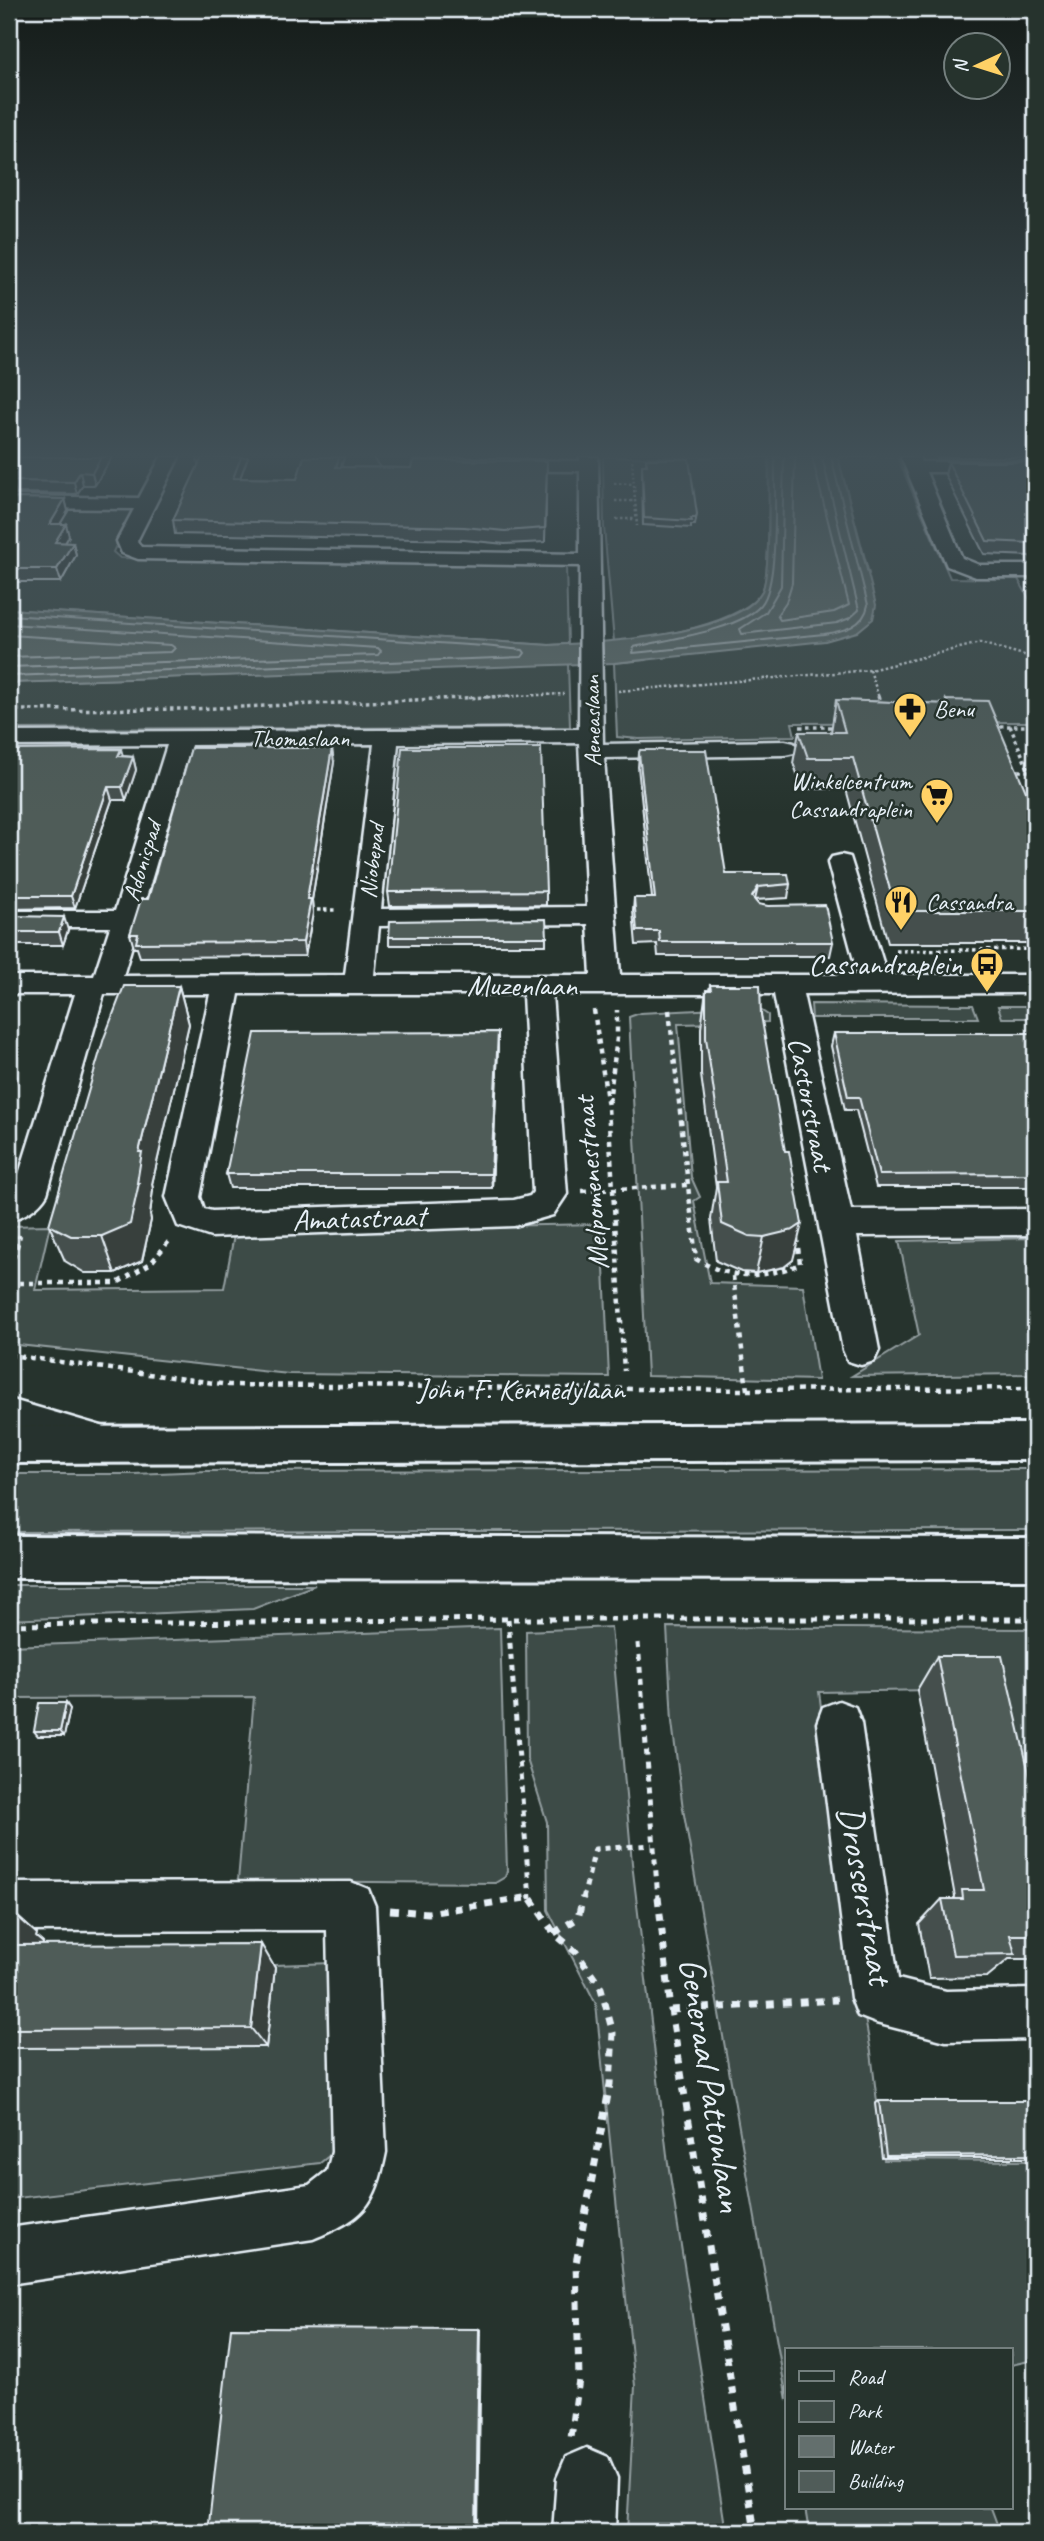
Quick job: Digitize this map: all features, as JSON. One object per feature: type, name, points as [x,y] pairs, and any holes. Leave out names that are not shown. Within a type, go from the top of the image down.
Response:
[{"type":"main road","name":"John F. Kennedylaan","points":[[9,1445],[1035,1442]]},
{"type":"main road","points":[[9,1557],[1035,1559]]},
{"type":"street","name":"Aeneaslaan","points":[[590,576],[591,743],[605,999]]},
{"type":"street","name":"Adonispad","points":[[9,1208],[30,1194],[99,985],[125,919],[181,738]]},
{"type":"street","name":"Thomaslaan","points":[[9,739],[387,738],[591,743]]},
{"type":"street","name":"Niobepad","points":[[358,985],[387,738]]},
{"type":"street","points":[[591,743],[785,748]]},
{"type":"street","points":[[841,863],[841,908],[866,951],[875,984]]},
{"type":"street","points":[[366,914],[601,915]]},
{"type":"street","points":[[9,919],[125,919]]},
{"type":"street","name":"Muzenlaan","points":[[9,985],[537,985],[605,999],[787,985],[1035,984]]},
{"type":"street","points":[[190,1217],[183,1197],[226,985]]},
{"type":"street","name":"Amatastraat","points":[[190,1217],[211,1224],[514,1213],[541,1206],[550,1194],[537,985]]},
{"type":"street","name":"Castorstraat","points":[[787,985],[861,1350]]},
{"type":"street","points":[[834,1212],[1035,1222]]},
{"type":"street","points":[[9,1415],[108,1444]]},
{"type":"street","name":"Drosserstraat","points":[[839,1723],[876,1998],[946,2016],[1035,2014]]},
{"type":"street","points":[[9,1907],[351,1906],[359,2152],[354,2179],[340,2200],[313,2212],[9,2256]]},
{"type":"path","points":[[9,710],[204,708],[591,680],[870,670],[980,643],[1035,658]]},
{"type":"path","points":[[870,670],[884,715]]},
{"type":"path","points":[[983,726],[1035,726]]},
{"type":"path","points":[[1003,771],[1029,771],[1010,726]]},
{"type":"path","points":[[785,748],[806,748],[800,727],[838,727]]},
{"type":"path","points":[[300,910],[366,914]]},
{"type":"path","points":[[866,951],[1035,949]]},
{"type":"path","points":[[605,999],[617,1038],[608,1107]]},
{"type":"path","name":"Melpomenestraat","points":[[605,999],[596,1038],[608,1107],[615,1188],[624,1371]]},
{"type":"path","points":[[669,1011],[696,1259],[714,1271],[733,1276],[777,1274],[800,1264],[794,1221],[834,1212]]},
{"type":"path","points":[[615,1188],[687,1185]]},
{"type":"path","points":[[9,1283],[117,1283],[151,1263],[190,1217]]},
{"type":"path","points":[[733,1276],[747,1390]]},
{"type":"path","name":"John F. Kennedylaan","points":[[9,1355],[229,1385],[747,1390],[1035,1388]]},
{"type":"path","points":[[508,1619],[531,1899],[554,1933],[576,1952],[601,1988],[613,2033],[610,2084],[576,2263],[579,2379],[571,2442],[586,2505]]},
{"type":"path","points":[[9,1625],[508,1619],[1035,1619]]},
{"type":"path","name":"Generaal Pattonlaan","points":[[638,1643],[652,1845],[671,2010],[755,2532]]},
{"type":"path","points":[[554,1933],[578,1918],[595,1849],[652,1845]]},
{"type":"path","points":[[351,1906],[429,1913],[531,1899]]},
{"type":"path","points":[[671,2010],[876,1998]]},
{"type":"green space","points":[[9,576],[566,576],[568,644],[549,645],[9,609]]},
{"type":"green space","points":[[608,576],[766,576],[762,591],[752,602],[717,621],[649,638],[614,642]]},
{"type":"green space","points":[[865,576],[1018,579],[1035,609],[1035,722],[792,723],[795,736],[639,739],[617,737],[614,663],[646,660]]},
{"type":"green space","points":[[568,663],[570,727],[9,729],[9,683]]},
{"type":"green space","points":[[811,1004],[973,1005],[978,1018],[812,1018]]},
{"type":"green space","points":[[998,1006],[1035,1006],[1035,1018],[1002,1018]]},
{"type":"green space","points":[[756,1007],[768,1015],[768,1022],[678,1024],[691,1177],[700,1197],[694,1201],[710,1283],[803,1286],[818,1380],[647,1376],[629,1017],[640,1013]]},
{"type":"green space","points":[[602,1224],[609,1377],[289,1374],[9,1344],[9,1226],[50,1225],[35,1290],[224,1288],[235,1230]]},
{"type":"green space","points":[[1035,1238],[1035,1374],[852,1376],[919,1335],[899,1241]]},
{"type":"green space","points":[[1035,1469],[1035,1530],[9,1532],[9,1474]]},
{"type":"green space","points":[[9,1585],[315,1585],[253,1609],[9,1620]]},
{"type":"green space","points":[[611,1627],[632,1863],[668,2163],[726,2532],[627,2532],[635,2386],[596,2004],[548,1910],[547,1822],[527,1759],[526,1631]]},
{"type":"green space","points":[[667,1627],[1035,1629],[1035,1885],[988,1689],[819,1692],[884,2160],[1035,2161],[1035,2356],[1029,2361],[1012,2365],[1012,2348],[785,2348],[785,2389],[683,1809],[672,1722]]},
{"type":"green space","points":[[500,1628],[507,1871],[505,1877],[495,1883],[238,1881],[254,1697],[9,1698],[9,1646]]},
{"type":"green space","points":[[332,1963],[336,2144],[330,2155],[320,2163],[9,2199],[9,2048],[266,2047],[275,1965]]},
{"type":"green space","points":[[805,2510],[992,2510],[1000,2532],[809,2532]]},
{"type":"water","points":[[766,576],[868,576],[876,605],[873,619],[857,632],[825,641],[614,663],[9,683],[9,609],[549,645],[631,639],[696,627],[725,618],[748,606],[762,591]]},
{"type":"building","name":"Winkelcentrum Cassandraplein","points":[[836,700],[948,704],[946,700],[988,701],[1035,813],[1035,911],[896,911],[853,758],[808,758],[799,732],[845,732]]},
{"type":"building","points":[[191,748],[332,748],[307,899],[311,899],[303,942],[136,943],[138,934],[130,934],[141,899],[148,899]]},
{"type":"building","points":[[402,748],[541,748],[546,891],[388,892]]},
{"type":"building","points":[[121,749],[118,756],[133,757],[122,787],[108,787],[71,896],[9,896],[9,750]]},
{"type":"building","points":[[640,750],[706,750],[726,874],[788,874],[790,884],[758,887],[752,897],[758,904],[768,906],[825,905],[833,942],[660,942],[659,931],[637,931],[634,898],[655,898]]},
{"type":"building","points":[[9,916],[64,917],[59,932],[9,932]]},
{"type":"building","points":[[546,919],[547,937],[389,937],[390,921]]},
{"type":"building","points":[[710,985],[760,985],[761,1015],[785,1151],[789,1151],[802,1224],[793,1230],[764,1237],[749,1236],[722,1224],[717,1182],[727,1182],[706,1038],[706,990],[711,990]]},
{"type":"building","points":[[124,986],[179,986],[139,1152],[142,1152],[139,1183],[130,1224],[102,1236],[71,1236],[49,1225],[104,1038]]},
{"type":"building","points":[[498,1032],[491,1174],[226,1174],[255,1033]]},
{"type":"building","points":[[834,1033],[1035,1033],[1035,1174],[879,1175],[859,1097],[848,1097]]},
{"type":"building","points":[[937,1656],[1002,1656],[1035,1799],[1035,1935],[1010,1935],[1015,1954],[953,1955],[942,1899],[963,1899],[962,1890],[984,1890]]},
{"type":"building","points":[[39,1703],[66,1703],[60,1731],[34,1731]]},
{"type":"building","points":[[9,1919],[15,1919],[10,1945],[261,1944],[251,2028],[9,2029]]},
{"type":"building","points":[[879,2101],[1035,2101],[1035,2155],[886,2156]]},
{"type":"building","points":[[231,2328],[479,2329],[476,2532],[208,2532]]},
{"type":"place","name":"Benu","points":[[910,739]]},
{"type":"place","name":"Winkelcentrum Cassandraplein","points":[[937,825]]},
{"type":"place","name":"Cassandra","points":[[901,932]]},
{"type":"place","name":"Cassandraplein","points":[[987,994]]}]
